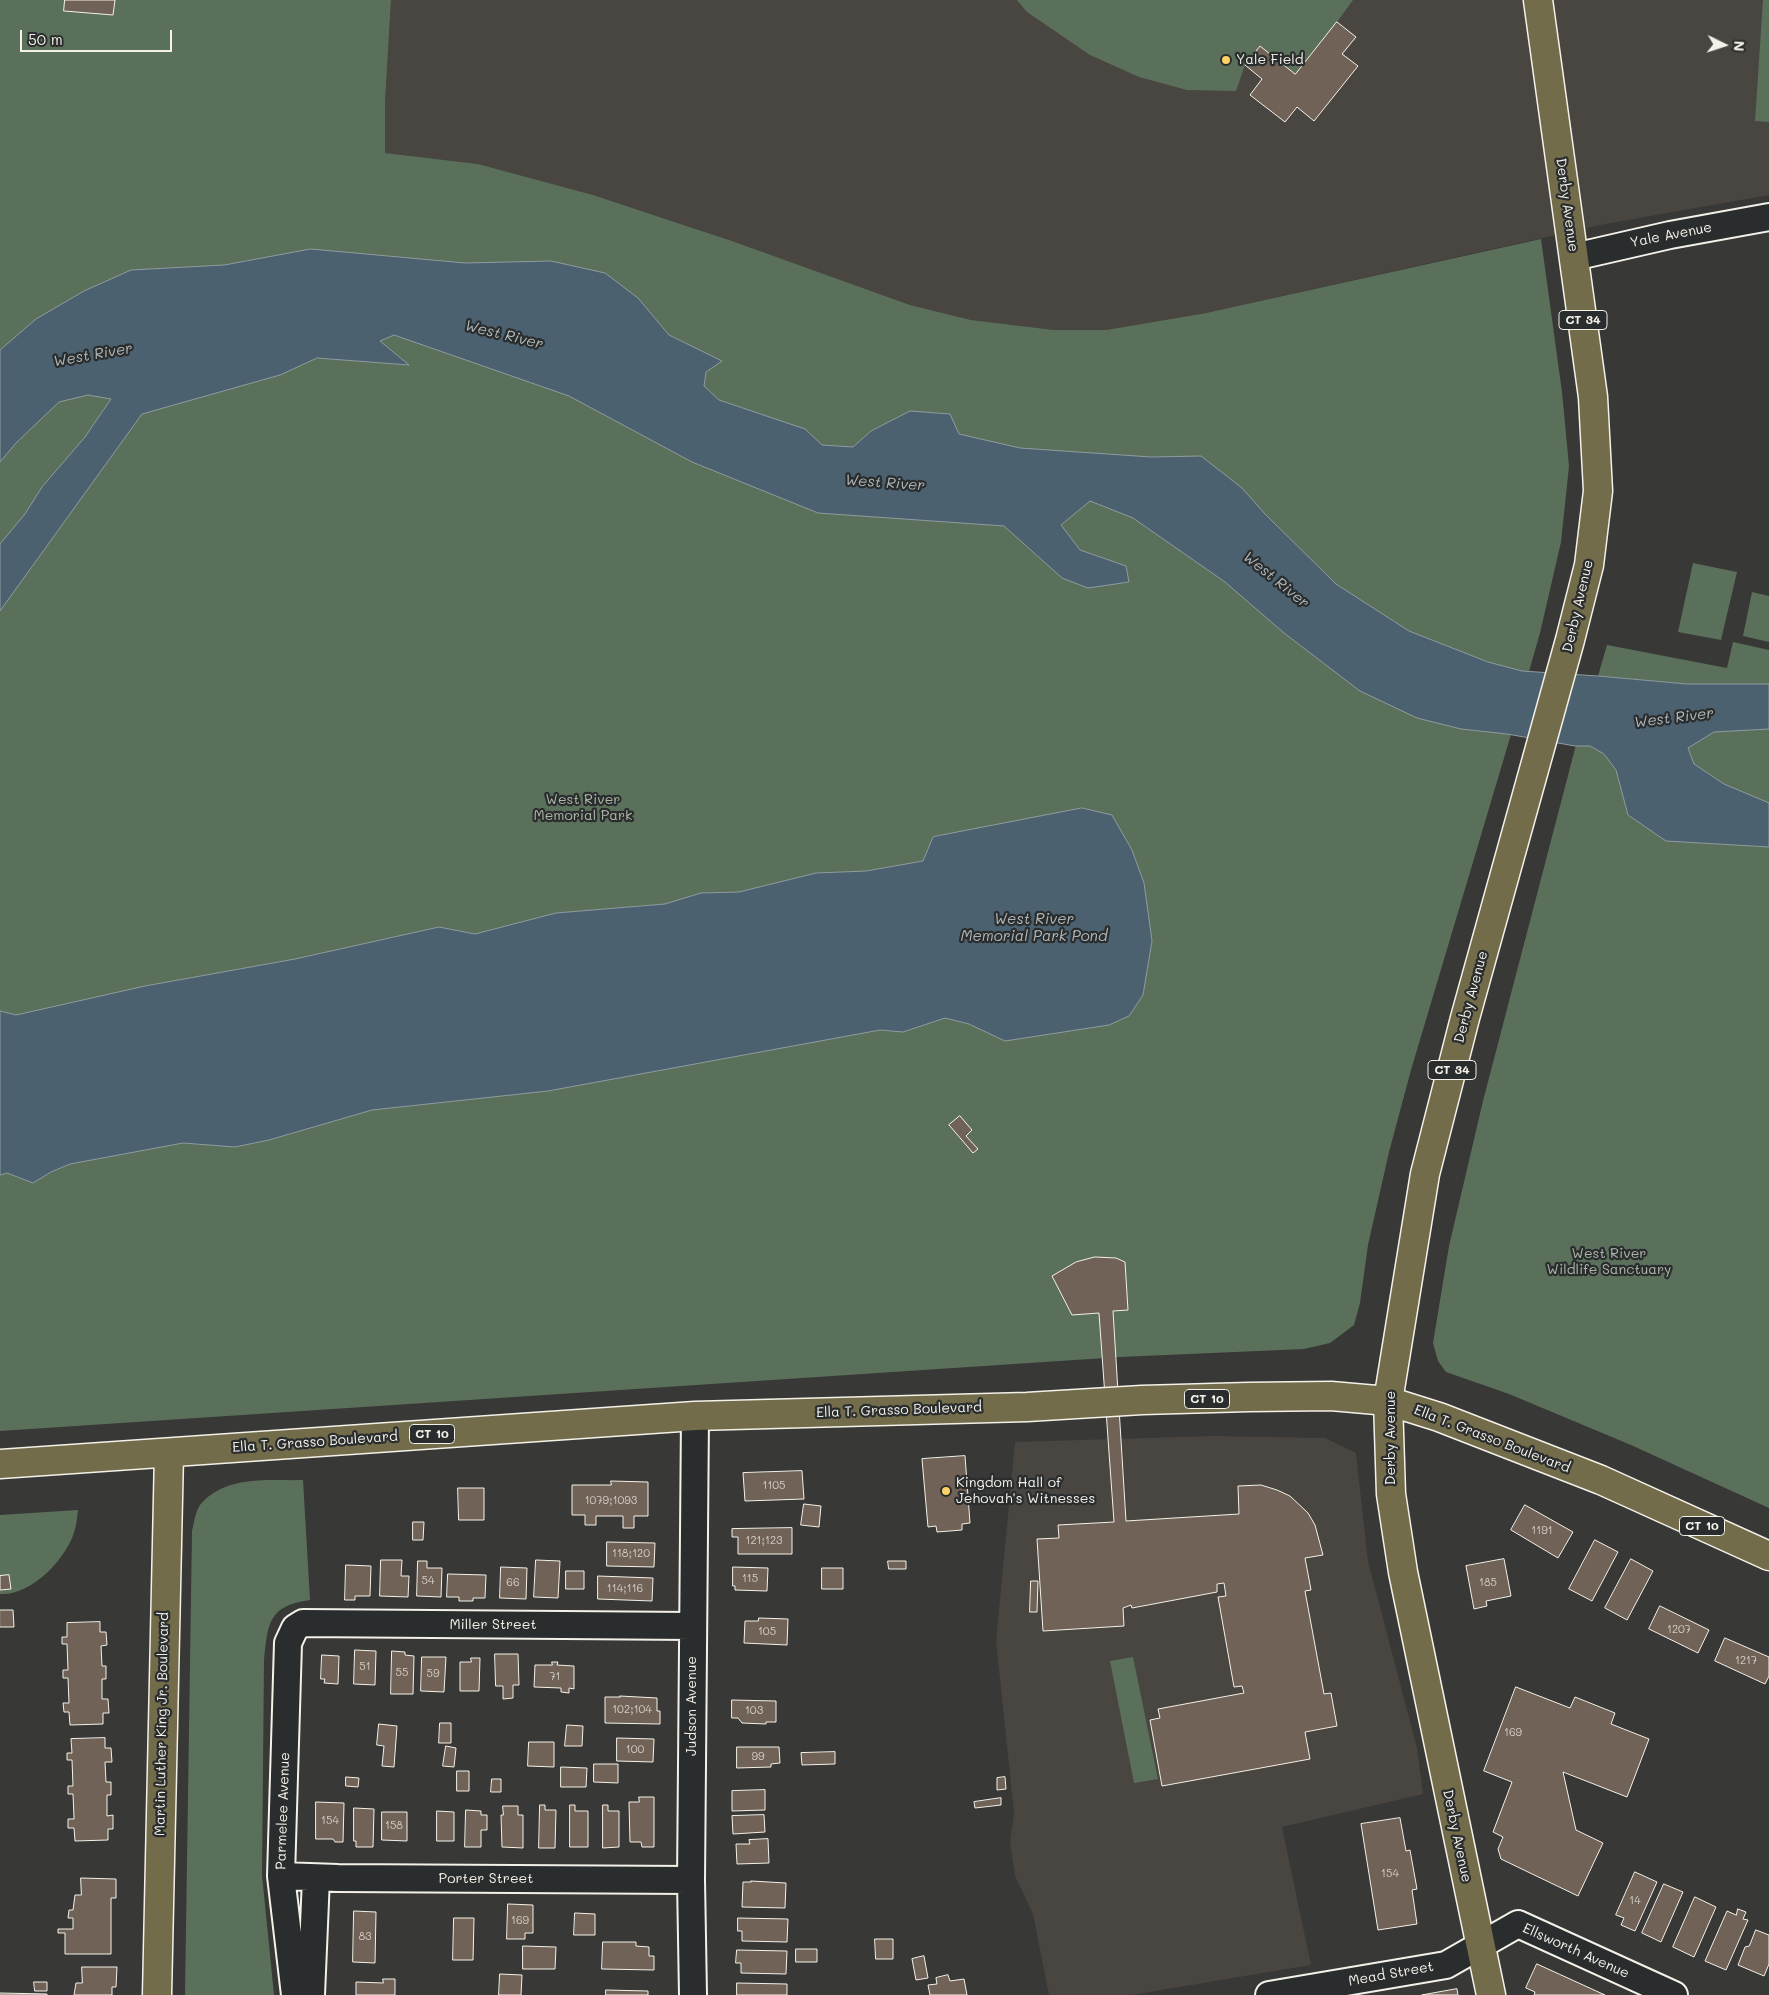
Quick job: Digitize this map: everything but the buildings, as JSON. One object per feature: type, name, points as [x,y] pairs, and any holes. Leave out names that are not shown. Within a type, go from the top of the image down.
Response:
[{"type":"main road","name":"Derby Avenue","points":[[1492,1995],[1480,1946],[1403,1572],[1391,1494],[1388,1401],[1425,1174],[1465,1018],[1589,565],[1598,491],[1593,397],[1538,0]]},
{"type":"main road","name":"Ella T. Grasso Boulevard","points":[[0,1464],[695,1416],[1027,1407],[1142,1400],[1331,1396],[1388,1401],[1439,1417],[1601,1480],[1769,1556]]},
{"type":"main road","name":"Martin Luther King Jr. Boulevard","points":[[157,1995],[169,1452]]},
{"type":"street","name":"Yale Avenue","points":[[1574,257],[1670,235],[1769,217]]},
{"type":"street","name":"Judson Avenue","points":[[693,1995],[691,1880],[695,1416]]},
{"type":"street","name":"Miller Street","points":[[295,1628],[303,1623],[692,1626]]},
{"type":"street","name":"Parmelee Avenue","points":[[295,1628],[288,1643],[280,1876],[295,1995]]},
{"type":"street","name":"Porter Street","points":[[280,1876],[316,1878],[691,1880]]},
{"type":"street","points":[[311,1995],[316,1878]]},
{"type":"street","name":"Ellsworth Avenue","points":[[1480,1946],[1518,1924],[1674,1995]]},
{"type":"street","name":"Mead Street","points":[[1269,1995],[1446,1965],[1480,1946]]},
{"type":"shaded area","points":[[391,0],[1769,0],[1769,195],[1605,224],[1206,313],[1106,330],[1054,330],[971,320],[910,305],[732,241],[593,195],[478,164],[385,153],[385,102]]},
{"type":"shaded area","points":[[1212,1436],[1325,1438],[1356,1453],[1368,1561],[1417,1748],[1423,1794],[1282,1827],[1311,1965],[1132,1995],[1049,1995],[1033,1914],[1015,1876],[1010,1842],[1014,1813],[996,1641],[1015,1442]]},
{"type":"green space","name":"West River Memorial Park","points":[[0,0],[391,0],[385,102],[385,153],[478,164],[593,195],[732,241],[910,305],[971,320],[1054,330],[1106,330],[1206,313],[1541,239],[1562,392],[1569,466],[1561,542],[1540,633],[1411,1070],[1389,1152],[1368,1245],[1360,1303],[1354,1325],[1330,1343],[1304,1349],[1120,1357],[0,1431]]},
{"type":"green space","name":"Yale Field","points":[[1017,0],[1353,0],[1337,22],[1356,37],[1343,54],[1358,66],[1314,121],[1297,107],[1285,122],[1250,95],[1262,79],[1245,65],[1236,91],[1187,90],[1139,77],[1090,55],[1027,12]]},
{"type":"green space","points":[[1763,0],[1769,0],[1769,122],[1755,121]]},
{"type":"green space","points":[[1693,563],[1737,572],[1721,640],[1678,632]]},
{"type":"green space","points":[[1752,592],[1769,596],[1769,642],[1743,636]]},
{"type":"green space","points":[[1733,642],[1769,650],[1769,684],[1687,684],[1598,676],[1607,645],[1727,668]]},
{"type":"green space","name":"West River Wildlife Sanctuary","points":[[1769,707],[1769,1508],[1631,1445],[1509,1394],[1446,1372],[1438,1361],[1433,1343],[1449,1246],[1483,1101],[1583,718]]},
{"type":"green space","points":[[262,1480],[303,1480],[310,1600],[286,1607],[273,1618],[269,1626],[264,1660],[262,1875],[274,1995],[185,1995],[192,1531],[200,1505],[210,1495],[222,1489],[234,1484]]},
{"type":"green space","points":[[78,1510],[76,1527],[71,1540],[65,1552],[56,1563],[36,1582],[24,1589],[0,1594],[0,1515]]},
{"type":"green space","points":[[1133,1657],[1158,1779],[1134,1783],[1110,1661]]},
{"type":"water","name":"West River","points":[[311,249],[465,263],[551,261],[605,273],[638,298],[669,335],[722,361],[706,372],[704,386],[719,400],[805,429],[822,445],[853,447],[871,431],[910,411],[950,414],[959,434],[1020,448],[1151,457],[1201,456],[1242,488],[1265,514],[1336,584],[1409,631],[1488,662],[1522,671],[1687,684],[1769,684],[1769,729],[1714,732],[1688,748],[1694,764],[1724,784],[1769,803],[1769,847],[1666,841],[1628,815],[1616,770],[1604,754],[1590,746],[1575,746],[1507,734],[1461,729],[1417,718],[1360,691],[1284,633],[1225,582],[1133,518],[1090,501],[1061,525],[1080,550],[1126,566],[1129,582],[1088,588],[1062,578],[1004,526],[818,513],[692,462],[569,396],[394,335],[380,341],[409,365],[317,358],[280,375],[142,414],[0,611],[0,544],[25,514],[42,487],[85,437],[111,399],[88,395],[59,402],[16,443],[0,462],[0,350],[36,319],[84,291],[131,270],[224,265]]},
{"type":"water","name":"West River Memorial Park Pond","points":[[1082,808],[1112,815],[1132,850],[1144,883],[1152,941],[1143,995],[1129,1016],[1109,1025],[1005,1041],[969,1024],[945,1018],[903,1032],[880,1030],[548,1091],[372,1110],[269,1140],[235,1147],[183,1143],[70,1164],[51,1172],[33,1183],[7,1173],[0,1175],[0,1011],[16,1015],[145,986],[295,959],[439,927],[475,934],[556,913],[665,904],[701,893],[739,892],[816,873],[866,871],[923,861],[933,837]]},
{"type":"place","name":"Yale Field","points":[[1226,60]]},
{"type":"place","name":"Kingdom Hall of Jehovah's Witnesses","points":[[946,1491]]}]
